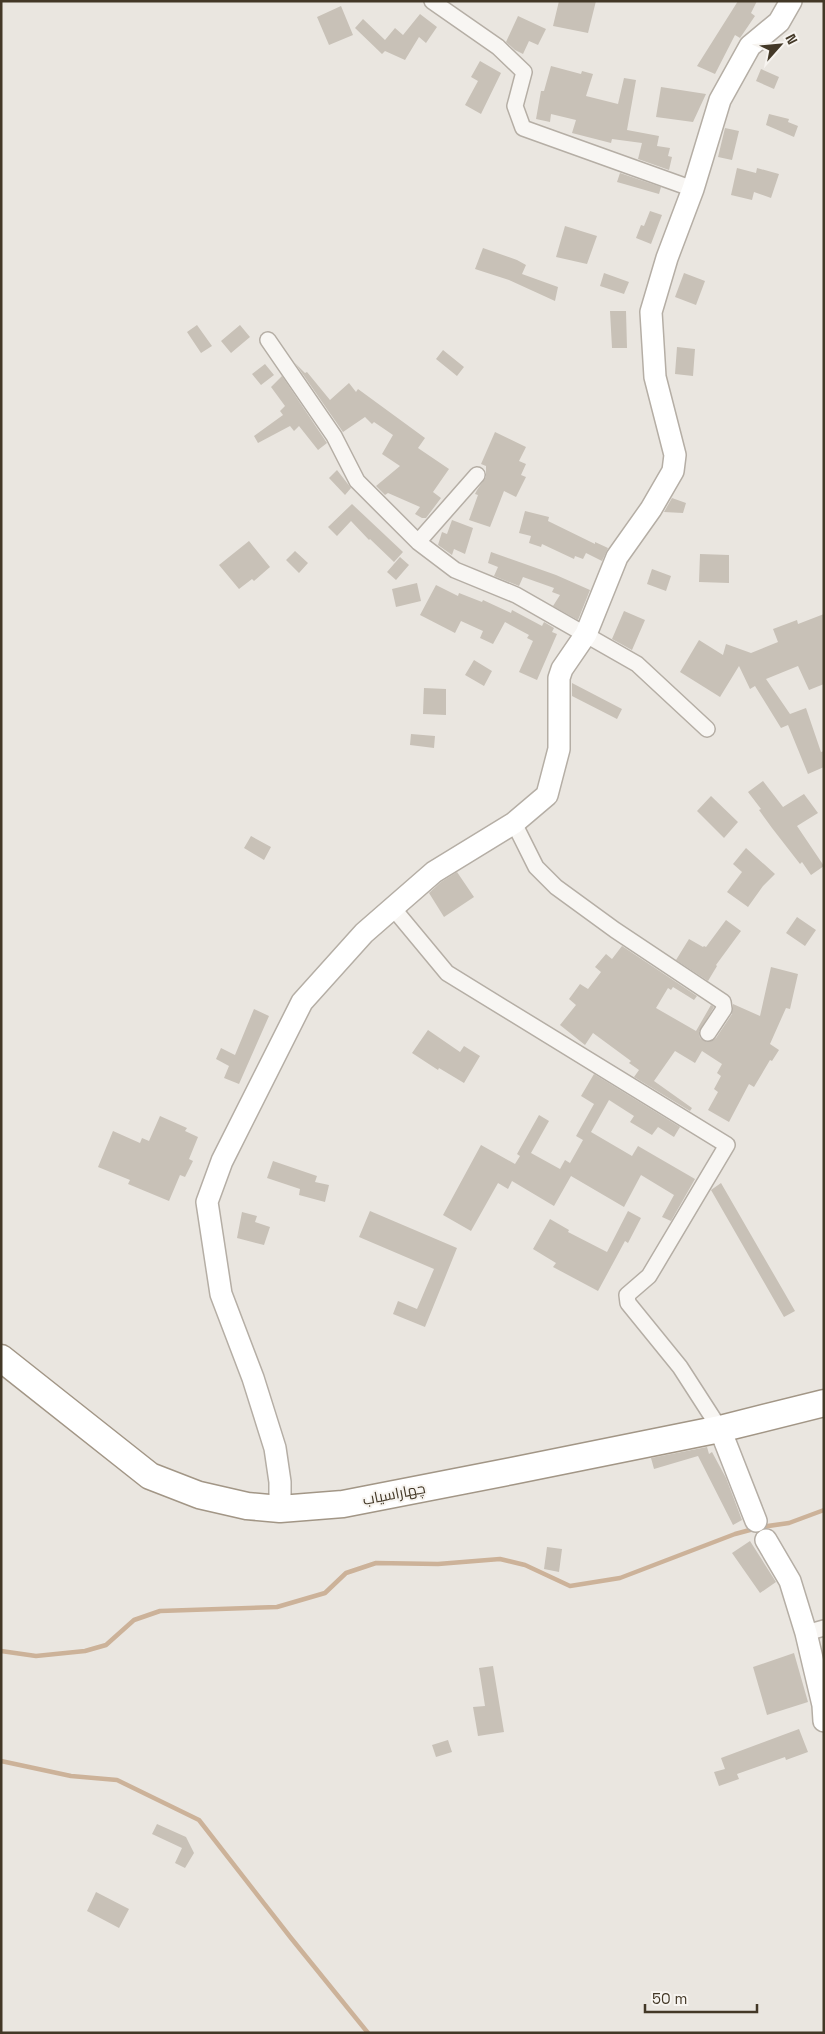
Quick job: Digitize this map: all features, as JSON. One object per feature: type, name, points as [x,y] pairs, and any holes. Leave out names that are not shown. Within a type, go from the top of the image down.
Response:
[{"type":"highway","name":"چهاراسیاب","points":[[1,1358],[150,1476],[199,1495],[247,1506],[280,1510],[343,1504],[720,1429],[824,1403]]},
{"type":"street","points":[[432,1],[498,47],[524,72],[515,106],[524,128],[692,189]]},
{"type":"street","points":[[280,1510],[280,1482],[275,1448],[253,1378],[222,1294],[207,1202],[222,1160],[302,1002],[364,933],[434,872],[514,823],[547,795],[559,749],[559,678],[562,669],[586,634],[617,557],[651,509],[672,471],[675,455],[655,377],[651,312],[667,258],[692,189],[720,100],[750,46],[779,22],[791,1]]},
{"type":"street","points":[[268,340],[334,436],[357,481],[418,542],[454,570],[516,595],[637,664],[707,728]]},
{"type":"street","points":[[418,542],[477,475]]},
{"type":"street","points":[[514,823],[536,867],[556,887],[614,930],[723,1002],[724,1009],[708,1033]]},
{"type":"street","points":[[393,908],[447,973],[727,1145],[649,1276],[627,1296],[628,1303],[680,1367],[720,1429],[756,1521],[815,1630],[823,1711]]},
{"type":"building","points":[[559,1],[596,1],[588,33],[553,26]]},
{"type":"building","points":[[738,1],[757,1],[751,13],[755,16],[740,38],[735,35],[715,74],[697,66]]},
{"type":"building","points":[[341,6],[353,35],[329,45],[317,17]]},
{"type":"building","points":[[420,14],[437,27],[426,43],[419,37],[405,60],[385,51],[382,54],[355,28],[363,19],[385,40],[395,28],[403,35]]},
{"type":"building","points":[[518,16],[546,29],[538,45],[529,41],[523,54],[506,42]]},
{"type":"building","points":[[480,61],[501,73],[481,114],[465,105],[478,81],[471,77]]},
{"type":"building","points":[[551,66],[581,74],[582,71],[593,74],[586,96],[618,104],[624,78],[636,80],[627,130],[659,136],[657,146],[670,148],[668,156],[672,157],[669,170],[638,159],[642,143],[612,139],[611,143],[572,133],[576,120],[551,114],[550,122],[536,119],[541,91],[544,91]]},
{"type":"building","points":[[761,69],[779,77],[774,89],[756,81]]},
{"type":"building","points":[[661,87],[706,94],[693,122],[656,117]]},
{"type":"building","points":[[769,114],[789,119],[788,122],[798,126],[794,137],[766,125]]},
{"type":"building","points":[[725,128],[739,131],[732,160],[718,157]]},
{"type":"building","points":[[737,168],[756,173],[757,168],[779,174],[771,198],[754,192],[752,200],[731,195]]},
{"type":"building","points":[[620,173],[661,187],[659,194],[617,182]]},
{"type":"building","points":[[650,211],[662,215],[651,244],[636,238],[641,225],[644,226]]},
{"type":"building","points":[[565,226],[597,236],[587,264],[556,257]]},
{"type":"building","points":[[483,248],[526,265],[522,274],[558,287],[555,301],[509,280],[475,269]]},
{"type":"building","points":[[604,273],[629,282],[624,294],[600,286]]},
{"type":"building","points":[[684,273],[705,281],[696,305],[675,297]]},
{"type":"building","points":[[610,311],[626,311],[627,348],[612,348]]},
{"type":"building","points":[[197,325],[212,346],[201,353],[187,332]]},
{"type":"building","points":[[240,325],[250,337],[231,353],[221,341]]},
{"type":"building","points":[[677,347],[695,349],[693,376],[675,374]]},
{"type":"building","points":[[443,350],[464,367],[457,376],[436,359]]},
{"type":"building","points":[[295,363],[305,373],[307,372],[330,400],[349,383],[356,392],[358,389],[425,438],[418,448],[449,469],[433,492],[441,498],[426,518],[415,514],[420,507],[388,493],[385,495],[376,486],[400,466],[382,454],[393,435],[374,422],[372,424],[365,417],[343,432]]},
{"type":"building","points":[[265,364],[274,375],[261,385],[252,374]]},
{"type":"building","points":[[282,376],[327,443],[318,450],[299,426],[294,431],[290,426],[258,443],[254,436],[283,415],[280,411],[285,406],[271,387]]},
{"type":"building","points":[[495,432],[526,447],[519,461],[526,464],[521,475],[526,477],[516,497],[504,491],[490,527],[469,520],[478,495],[475,494],[486,477],[486,466],[481,464]]},
{"type":"building","points":[[337,470],[351,488],[345,495],[329,478]]},
{"type":"building","points":[[672,498],[686,503],[683,513],[664,512]]},
{"type":"building","points":[[352,504],[403,552],[394,562],[351,521],[337,536],[328,527]]},
{"type":"building","points":[[525,511],[549,517],[548,521],[595,544],[595,542],[608,548],[602,561],[586,553],[583,559],[575,556],[574,559],[542,544],[541,547],[529,543],[531,536],[519,533]]},
{"type":"building","points":[[452,520],[473,528],[465,554],[454,549],[452,555],[438,545],[442,532],[447,534]]},
{"type":"building","points":[[249,541],[270,567],[254,581],[252,579],[239,589],[219,565]]},
{"type":"building","points":[[295,551],[308,563],[299,573],[286,560]]},
{"type":"building","points":[[491,552],[556,575],[590,590],[578,620],[553,606],[560,595],[552,592],[554,588],[523,577],[519,586],[494,576],[498,567],[488,563]]},
{"type":"building","points":[[700,554],[729,555],[729,583],[699,582]]},
{"type":"building","points":[[400,557],[409,565],[396,580],[387,572]]},
{"type":"building","points":[[652,569],[671,576],[666,591],[647,584]]},
{"type":"building","points":[[417,583],[421,601],[396,607],[392,589]]},
{"type":"building","points":[[436,585],[458,596],[459,593],[482,602],[483,600],[511,613],[512,610],[542,626],[544,622],[554,628],[552,632],[557,634],[537,680],[519,672],[533,641],[527,638],[529,635],[505,622],[493,644],[480,638],[483,631],[461,621],[455,633],[420,615]]},
{"type":"building","points":[[624,611],[645,620],[632,650],[612,639]]},
{"type":"building","points":[[824,614],[824,684],[809,690],[798,666],[766,679],[790,714],[806,708],[821,752],[824,751],[824,767],[808,774],[788,725],[781,728],[755,686],[750,689],[739,666],[720,697],[680,672],[699,640],[723,655],[726,644],[751,653],[778,642],[773,629],[797,620],[798,624]]},
{"type":"building","points":[[474,660],[492,671],[484,686],[465,675]]},
{"type":"building","points":[[572,683],[622,709],[617,719],[572,696]]},
{"type":"building","points":[[424,688],[446,689],[446,715],[423,714]]},
{"type":"building","points":[[411,734],[435,736],[434,748],[410,745]]},
{"type":"building","points":[[763,781],[783,807],[804,794],[818,813],[797,826],[824,866],[811,875],[772,828],[748,792]]},
{"type":"building","points":[[711,796],[738,822],[724,838],[697,811]]},
{"type":"building","points":[[251,836],[271,847],[264,860],[244,848]]},
{"type":"building","points":[[746,848],[775,874],[763,886],[748,907],[727,892],[742,872],[733,864]]},
{"type":"building","points":[[457,872],[474,897],[444,917],[429,893],[441,882]]},
{"type":"building","points":[[797,917],[816,930],[805,946],[786,933]]},
{"type":"building","points":[[726,920],[741,931],[716,965],[708,981],[676,960],[689,939],[706,947]]},
{"type":"building","points":[[622,946],[697,996],[694,1000],[673,987],[671,990],[668,988],[656,1008],[696,1031],[711,1005],[714,1007],[699,1032],[700,1038],[707,1042],[716,1038],[732,1014],[733,1004],[760,1016],[771,967],[798,974],[790,1009],[786,1008],[770,1044],[779,1050],[772,1061],[770,1060],[754,1087],[749,1084],[729,1122],[708,1110],[718,1092],[714,1089],[721,1076],[717,1073],[722,1064],[702,1051],[695,1063],[675,1051],[654,1081],[692,1108],[690,1111],[634,1077],[639,1070],[629,1063],[631,1061],[593,1033],[585,1045],[560,1025],[576,1005],[569,999],[580,984],[588,989],[601,972],[595,967],[606,954],[612,959]]},
{"type":"building","points":[[254,1009],[269,1016],[239,1084],[224,1078],[229,1066],[216,1059],[221,1048],[235,1055]]},
{"type":"building","points":[[428,1030],[460,1052],[464,1046],[480,1056],[464,1083],[439,1068],[438,1070],[412,1053]]},
{"type":"building","points":[[594,1074],[680,1127],[674,1137],[658,1127],[652,1135],[630,1122],[634,1116],[609,1100],[591,1132],[632,1156],[638,1146],[695,1179],[671,1221],[662,1217],[674,1195],[641,1175],[624,1207],[571,1176],[554,1206],[512,1181],[508,1189],[498,1183],[471,1231],[443,1215],[481,1145],[515,1164],[520,1156],[517,1154],[539,1115],[549,1121],[531,1153],[560,1169],[565,1160],[570,1163],[583,1140],[576,1136],[594,1104],[581,1096]]},
{"type":"building","points":[[160,1116],[187,1128],[185,1131],[198,1137],[189,1159],[193,1161],[185,1177],[180,1175],[169,1201],[128,1184],[130,1180],[98,1167],[113,1131],[140,1143],[142,1138],[149,1141]]},
{"type":"building","points":[[273,1161],[317,1176],[315,1182],[329,1185],[325,1202],[299,1195],[300,1189],[267,1178]]},
{"type":"building","points":[[721,1183],[795,1311],[784,1317],[711,1190]]},
{"type":"building","points":[[370,1211],[457,1248],[425,1327],[393,1314],[398,1301],[417,1309],[434,1269],[359,1237]]},
{"type":"building","points":[[628,1211],[641,1218],[628,1243],[625,1241],[598,1291],[553,1267],[556,1263],[533,1249],[550,1219],[569,1230],[568,1232],[607,1252]]},
{"type":"building","points":[[242,1212],[257,1216],[255,1222],[270,1227],[264,1245],[237,1238]]},
{"type":"building","points":[[707,1447],[709,1454],[712,1452],[726,1478],[742,1520],[733,1525],[698,1456],[654,1469],[651,1458]]},
{"type":"building","points":[[750,1541],[776,1582],[760,1593],[732,1553]]},
{"type":"building","points":[[547,1547],[562,1549],[559,1572],[544,1569]]},
{"type":"building","points":[[794,1653],[808,1702],[767,1715],[753,1667]]},
{"type":"building","points":[[493,1666],[504,1732],[478,1736],[473,1707],[485,1706],[479,1668]]},
{"type":"building","points":[[799,1729],[808,1752],[786,1760],[785,1757],[737,1774],[739,1779],[719,1786],[714,1772],[725,1769],[721,1758]]},
{"type":"building","points":[[448,1740],[452,1752],[436,1757],[432,1745]]},
{"type":"building","points":[[157,1824],[186,1837],[194,1853],[185,1868],[175,1863],[182,1848],[152,1834]]},
{"type":"building","points":[[96,1892],[129,1909],[119,1928],[87,1911]]},
{"type":"waterway","points":[[1,1651],[36,1656],[85,1651],[106,1645],[134,1620],[160,1611],[277,1607],[325,1593],[346,1573],[376,1563],[438,1564],[500,1559],[525,1565],[570,1586],[620,1578],[735,1534],[761,1527],[789,1523],[824,1510]]},
{"type":"waterway","points":[[1,1761],[71,1776],[117,1780],[199,1820],[368,2033]]}]
